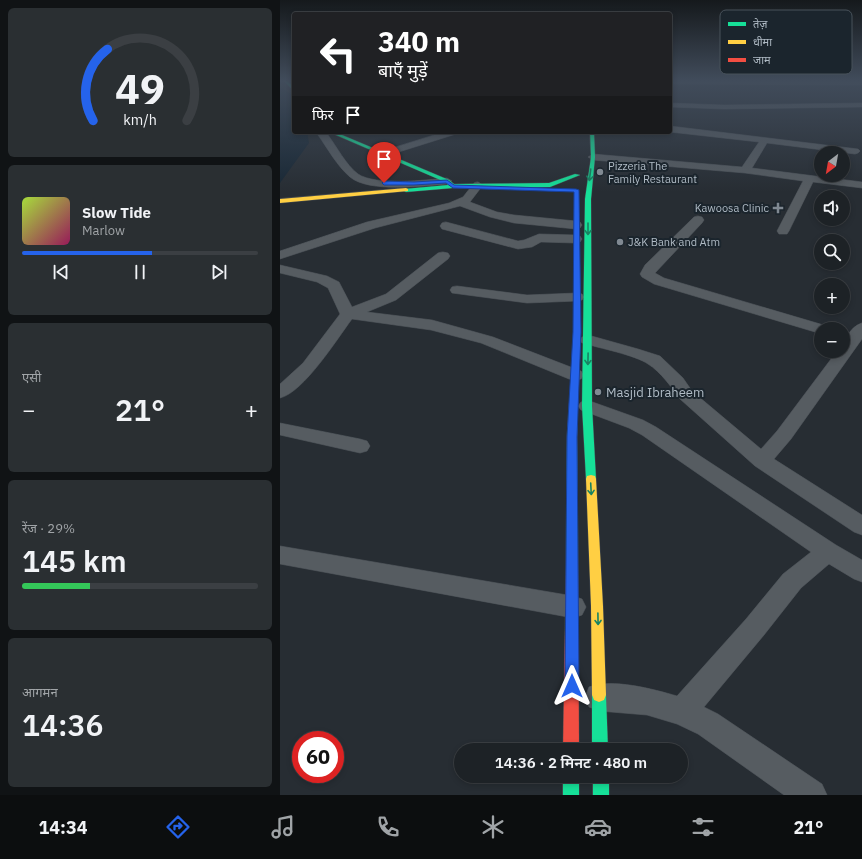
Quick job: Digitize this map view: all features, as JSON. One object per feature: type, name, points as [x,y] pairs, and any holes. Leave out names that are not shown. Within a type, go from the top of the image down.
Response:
[{"type":"main road","points":[[337,134],[450,184]]},
{"type":"main road","points":[[592,134],[593,157],[580,181],[588,340],[587,406],[597,606],[600,743]]},
{"type":"main road","points":[[476,186],[542,186],[580,181]]},
{"type":"main road","points":[[280,201],[450,184],[562,190]]},
{"type":"main road","points":[[576,221],[576,243]]},
{"type":"main road","points":[[571,743],[573,607],[572,437],[575,371]]},
{"type":"main road","points":[[571,783],[571,795]]},
{"type":"main road","points":[[601,783],[601,795]]},
{"type":"street","points":[[672,129],[855,151]]},
{"type":"street","points":[[323,134],[356,176],[364,180],[414,184],[450,184]]},
{"type":"street","points":[[383,154],[447,134]]},
{"type":"street","points":[[744,170],[764,141]]},
{"type":"street","points":[[593,157],[744,170],[862,185]]},
{"type":"street","points":[[783,231],[809,179]]},
{"type":"street","points":[[280,255],[371,226],[453,205],[467,199],[476,186]]},
{"type":"street","points":[[460,202],[494,215],[514,219],[576,221]]},
{"type":"street","points":[[698,220],[650,268],[647,274],[651,278],[814,327]]},
{"type":"street","points":[[446,226],[518,245],[528,244],[539,238],[576,243]]},
{"type":"street","points":[[280,393],[309,367],[348,314],[391,297],[443,256]]},
{"type":"street","points":[[280,269],[322,279],[334,285],[348,314]]},
{"type":"street","points":[[457,290],[527,299],[577,297]]},
{"type":"street","points":[[348,314],[446,328],[487,340],[575,371]]},
{"type":"street","points":[[762,461],[784,435],[853,334]]},
{"type":"street","points":[[588,340],[654,360],[676,382],[686,395],[762,461],[862,526]]},
{"type":"street","points":[[587,406],[648,430],[828,552],[862,572]]},
{"type":"street","points":[[280,429],[360,446]]},
{"type":"street","points":[[682,711],[755,627],[792,580],[828,552]]},
{"type":"street","points":[[280,556],[573,607]]},
{"type":"street","points":[[599,697],[647,701],[682,711],[708,724],[810,795]]},
{"type":"water","points":[[280,117],[292,117],[292,134],[307,134],[309,143],[280,183]]},
{"type":"traffic: fast","points":[[336,134],[447,181],[453,186]]},
{"type":"traffic: fast","points":[[591,479],[587,406],[588,199],[593,157],[592,134]]},
{"type":"traffic: fast","points":[[406,190],[453,186],[550,185],[577,175]]},
{"type":"traffic: fast","points":[[572,570],[572,437],[574,393]]},
{"type":"traffic: fast","points":[[599,695],[600,743]]},
{"type":"traffic: fast","points":[[571,783],[571,795]]},
{"type":"traffic: fast","points":[[601,783],[601,795]]},
{"type":"traffic: slow","points":[[280,201],[406,190]]},
{"type":"traffic: slow","points":[[591,479],[597,606],[599,695]]},
{"type":"traffic: jam","points":[[571,743],[572,570]]},
{"type":"place","name":"Pizzeria The Family Restaurant","points":[[600,172]]},
{"type":"place","name":"Kawoosa Clinic","points":[[778,208]]},
{"type":"place","name":"J&K Bank and Atm","points":[[620,242]]},
{"type":"place","name":"Masjid Ibraheem","points":[[598,392]]},
{"type":"route","points":[[384,183],[414,184],[447,182],[453,186],[472,186],[477,188],[576,190],[577,332],[572,437],[572,686]]}]
